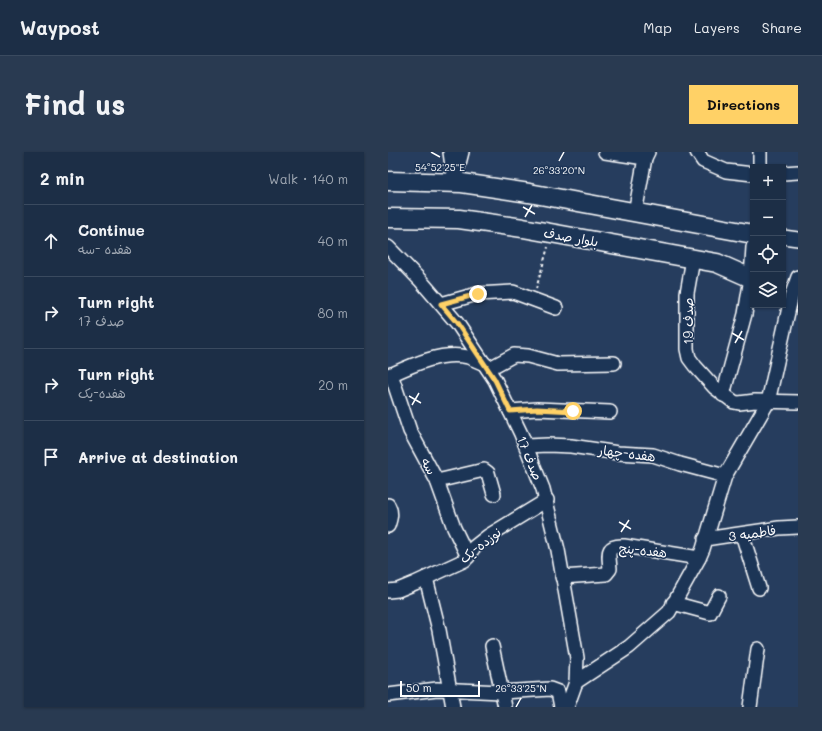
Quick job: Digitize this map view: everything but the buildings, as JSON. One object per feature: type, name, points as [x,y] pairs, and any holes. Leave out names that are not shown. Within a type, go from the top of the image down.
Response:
[{"type":"street","points":[[450,152],[454,183]]},
{"type":"street","points":[[454,183],[462,152]]},
{"type":"street","points":[[605,152],[647,155],[636,213]]},
{"type":"street","points":[[697,152],[703,161],[726,171],[750,174]]},
{"type":"street","points":[[760,152],[760,164]]},
{"type":"street","points":[[786,173],[798,172]]},
{"type":"street","points":[[388,181],[454,183],[529,193],[750,233]]},
{"type":"street","name":"بلوار صدف","points":[[388,218],[459,219],[552,234],[717,263],[750,277]]},
{"type":"street","points":[[786,237],[798,239]]},
{"type":"street","name":"صدف 17","points":[[388,247],[457,323],[495,380],[526,446],[547,500],[558,550],[577,658],[576,682],[567,707]]},
{"type":"street","name":"صدف 19","points":[[693,259],[687,293],[687,349],[689,358],[714,387],[734,402],[798,402]]},
{"type":"street","points":[[576,682],[629,647],[669,612],[700,558],[725,476],[768,402],[791,293],[798,277]]},
{"type":"street","points":[[723,395],[745,314],[750,288]]},
{"type":"street","points":[[441,304],[478,294],[513,292],[556,308]]},
{"type":"street","points":[[390,375],[432,358],[451,355],[468,358],[487,367],[514,355],[528,356],[558,364],[614,363]]},
{"type":"street","name":"سه","points":[[390,375],[410,431],[437,481],[454,528],[468,557]]},
{"type":"street","points":[[510,411],[537,409],[610,412]]},
{"type":"street","name":"هفده-چهار","points":[[526,446],[571,446],[618,453],[653,455],[725,476]]},
{"type":"street","points":[[437,481],[484,470],[488,473],[494,494]]},
{"type":"street","name":"نوزده-یک","points":[[388,591],[398,590],[465,560],[474,547],[488,536],[547,500]]},
{"type":"street","points":[[388,505],[391,511],[391,517],[388,526]]},
{"type":"street","name":"فاطمیه 3","points":[[705,539],[798,527]]},
{"type":"street","points":[[742,534],[759,588]]},
{"type":"street","name":"هفده-پنج","points":[[562,577],[606,574],[610,569],[609,553],[611,548],[615,545],[700,558]]},
{"type":"street","points":[[426,578],[439,630],[453,707]]},
{"type":"street","points":[[674,603],[710,613],[719,596]]},
{"type":"street","points":[[492,646],[505,707]]},
{"type":"street","points":[[750,707],[758,649]]},
{"type":"street","points":[[388,695],[437,689],[501,692],[554,690],[558,692],[561,707]]},
{"type":"path","points":[[533,300],[552,234]]},
{"type":"route","points":[[478,294],[441,304],[457,323],[495,380],[510,411],[537,409],[573,411]]}]
